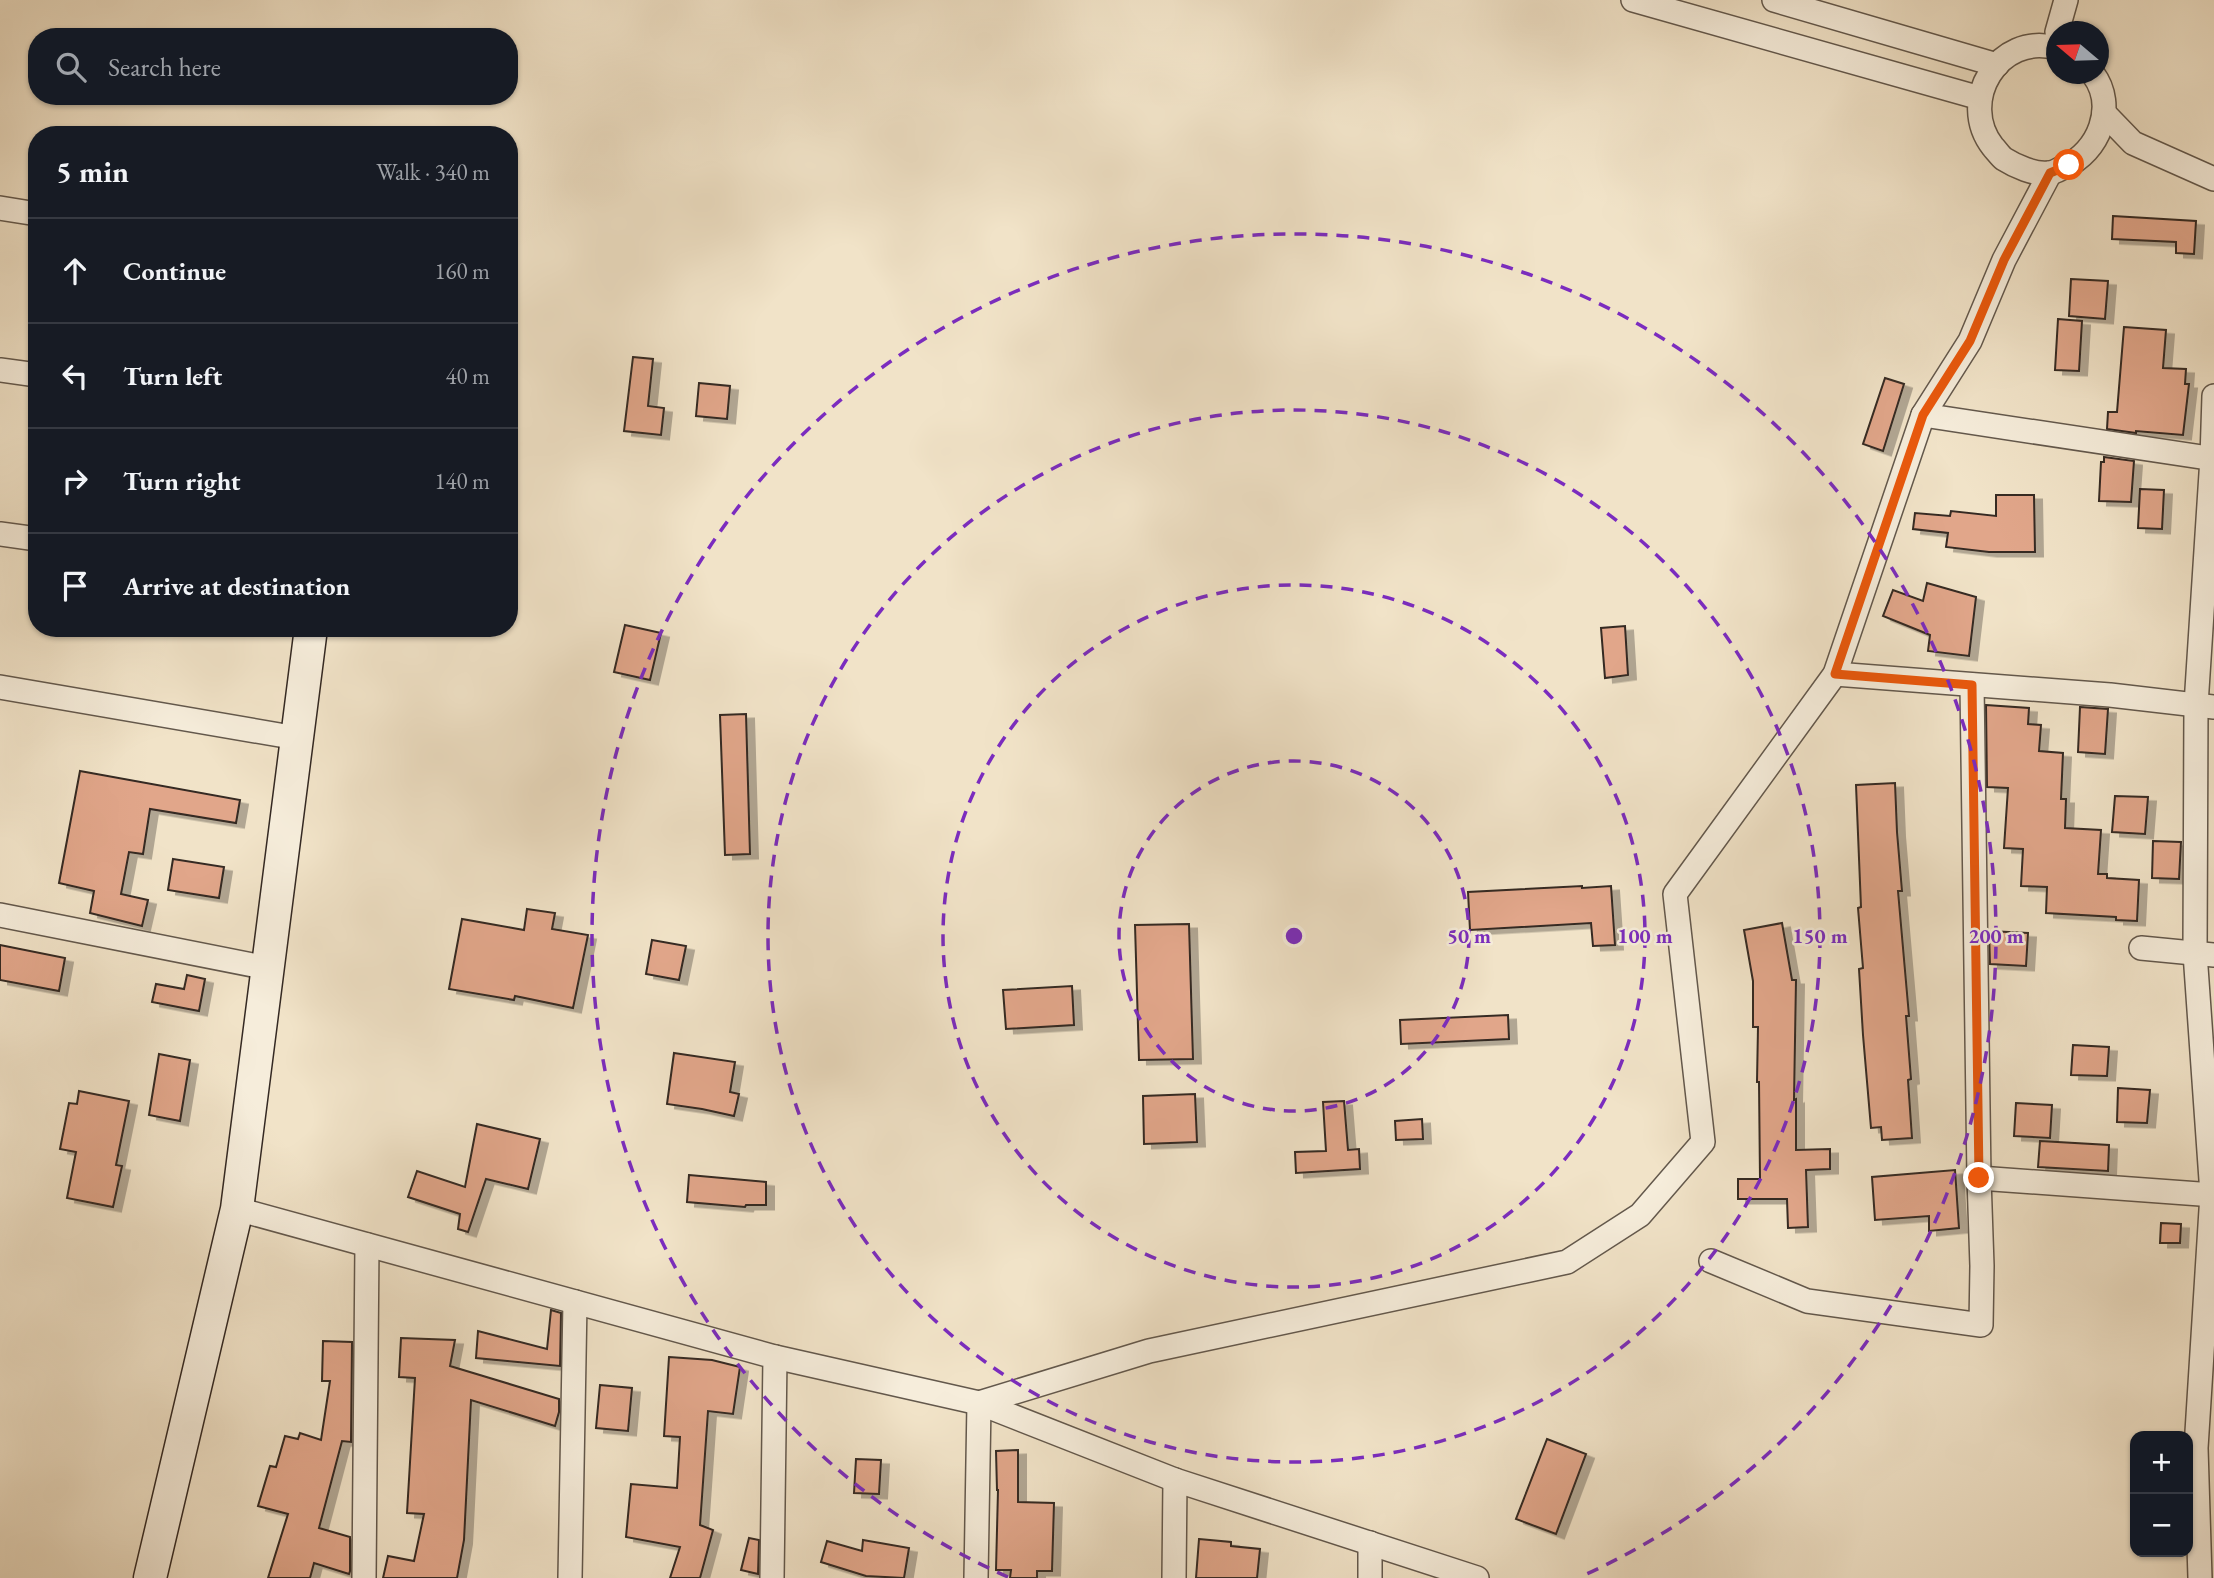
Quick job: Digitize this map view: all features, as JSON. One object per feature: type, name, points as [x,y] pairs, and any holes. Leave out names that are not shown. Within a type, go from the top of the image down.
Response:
[{"type":"street","points":[[1633,0],[1980,98]]},
{"type":"street","points":[[1774,0],[1997,65]]},
{"type":"street","points":[[2061,21],[2066,0]]},
{"type":"street","points":[[2046,42],[2013,52],[1997,65],[1986,80],[1980,98],[1981,124],[1985,136],[2002,158],[2028,170],[2050,173],[2084,155],[2101,130],[2103,95],[2098,84]]},
{"type":"street","points":[[2104,113],[2133,143],[2214,179]]},
{"type":"street","points":[[979,1403],[1149,1351],[1567,1262],[1640,1215],[1703,1142],[1675,894],[1835,674],[1923,415],[1970,341],[2004,260],[2050,173]]},
{"type":"street","points":[[0,208],[28,213]]},
{"type":"street","points":[[0,370],[28,374]]},
{"type":"street","points":[[2200,1578],[2213,1194],[2204,954],[2205,706],[2214,396]]},
{"type":"street","points":[[1923,415],[2213,459]]},
{"type":"street","points":[[0,534],[28,538]]},
{"type":"street","points":[[150,1578],[237,1209],[310,637]]},
{"type":"street","points":[[1835,674],[2110,695],[2205,706]]},
{"type":"street","points":[[1712,1261],[1807,1301],[1981,1325],[1972,685]]},
{"type":"street","points":[[0,687],[297,738]]},
{"type":"street","points":[[0,915],[268,968]]},
{"type":"street","points":[[2141,948],[2204,954]]},
{"type":"street","points":[[1979,1178],[2213,1194]]},
{"type":"street","points":[[237,1209],[775,1357],[979,1403],[1175,1480],[1477,1578]]},
{"type":"street","points":[[364,1578],[367,1245]]},
{"type":"street","points":[[570,1578],[575,1302]]},
{"type":"street","points":[[772,1578],[775,1357]]},
{"type":"street","points":[[976,1578],[979,1403]]},
{"type":"street","points":[[1174,1578],[1175,1480]]},
{"type":"street","points":[[1370,1543],[1370,1578]]},
{"type":"building","points":[[2113,216],[2196,221],[2194,254],[2176,253],[2176,242],[2112,239]]},
{"type":"building","points":[[2071,279],[2108,281],[2105,319],[2069,316]]},
{"type":"building","points":[[2058,319],[2082,321],[2079,371],[2055,370]]},
{"type":"building","points":[[2124,327],[2166,330],[2163,368],[2186,369],[2185,384],[2189,384],[2183,435],[2107,429],[2108,412],[2117,412]]},
{"type":"building","points":[[633,357],[653,359],[648,406],[664,408],[661,435],[624,431]]},
{"type":"building","points":[[1885,378],[1904,384],[1883,451],[1863,444]]},
{"type":"building","points":[[699,383],[730,386],[727,419],[696,416]]},
{"type":"building","points":[[2104,457],[2134,461],[2131,502],[2099,501],[2101,462],[2104,462]]},
{"type":"building","points":[[2140,489],[2164,490],[2162,529],[2138,528]]},
{"type":"building","points":[[1996,495],[2034,495],[2035,552],[1989,552],[1946,547],[1948,533],[1913,529],[1915,513],[1950,516],[1951,511],[1996,516]]},
{"type":"building","points":[[1927,583],[1976,597],[1969,656],[1928,651],[1930,635],[1883,616],[1893,590],[1923,601]]},
{"type":"building","points":[[625,625],[661,633],[650,680],[614,672]]},
{"type":"building","points":[[1625,626],[1628,675],[1605,678],[1601,628]]},
{"type":"building","points":[[1986,705],[2029,708],[2028,724],[2041,725],[2039,751],[2063,753],[2061,799],[2066,799],[2065,828],[2101,830],[2098,874],[2107,874],[2107,878],[2139,880],[2137,921],[2116,920],[2116,917],[2046,913],[2047,887],[2021,886],[2023,849],[2004,848],[2008,788],[1987,787]]},
{"type":"building","points":[[2080,707],[2108,709],[2105,754],[2078,752]]},
{"type":"building","points":[[746,714],[750,854],[725,855],[720,715]]},
{"type":"building","points":[[80,771],[240,800],[236,823],[150,809],[143,854],[129,852],[121,894],[148,900],[142,926],[90,913],[94,891],[59,883]]},
{"type":"building","points":[[1895,783],[1902,891],[1898,891],[1909,1016],[1906,1016],[1912,1138],[1882,1140],[1881,1127],[1871,1128],[1863,1035],[1859,969],[1863,968],[1858,908],[1861,907],[1856,785]]},
{"type":"building","points":[[2115,796],[2148,797],[2145,834],[2112,832]]},
{"type":"building","points":[[2153,841],[2181,842],[2179,879],[2152,878]]},
{"type":"building","points":[[173,859],[224,867],[219,898],[168,890]]},
{"type":"building","points":[[1611,886],[1615,945],[1593,946],[1591,923],[1470,930],[1468,892]]},
{"type":"building","points":[[527,909],[555,913],[552,929],[588,935],[573,1008],[515,996],[514,1000],[449,989],[462,919],[524,930]]},
{"type":"building","points":[[1782,923],[1792,980],[1796,980],[1796,1150],[1830,1149],[1830,1169],[1806,1170],[1808,1227],[1788,1228],[1787,1199],[1738,1199],[1738,1179],[1760,1179],[1758,1027],[1753,1027],[1753,981],[1744,930]]},
{"type":"building","points":[[1189,924],[1193,1059],[1139,1060],[1135,925]]},
{"type":"building","points":[[1989,931],[2028,933],[2026,966],[1990,964]]},
{"type":"building","points":[[652,940],[686,946],[679,980],[646,974]]},
{"type":"building","points":[[0,945],[65,958],[59,991],[0,980]]},
{"type":"building","points":[[187,975],[205,979],[199,1011],[152,1002],[156,984],[184,989]]},
{"type":"building","points":[[1072,986],[1074,1025],[1006,1029],[1003,990]]},
{"type":"building","points":[[1508,1015],[1509,1039],[1401,1044],[1400,1020]]},
{"type":"building","points":[[2073,1045],[2109,1047],[2107,1076],[2071,1075]]},
{"type":"building","points":[[674,1053],[735,1062],[730,1092],[739,1094],[734,1116],[667,1104]]},
{"type":"building","points":[[159,1054],[190,1060],[180,1121],[149,1115]]},
{"type":"building","points":[[2118,1088],[2150,1090],[2147,1123],[2117,1122]]},
{"type":"building","points":[[79,1091],[129,1101],[116,1165],[122,1166],[113,1207],[67,1198],[76,1152],[60,1149],[69,1103],[77,1104]]},
{"type":"building","points":[[1195,1094],[1197,1142],[1144,1144],[1143,1096]]},
{"type":"building","points":[[1344,1101],[1348,1150],[1359,1149],[1360,1169],[1296,1173],[1295,1152],[1326,1151],[1323,1102]]},
{"type":"building","points":[[2016,1103],[2052,1105],[2050,1138],[2014,1136]]},
{"type":"building","points":[[1422,1119],[1423,1139],[1396,1140],[1395,1121]]},
{"type":"building","points":[[477,1124],[540,1139],[528,1189],[486,1179],[468,1232],[458,1229],[460,1214],[408,1197],[417,1171],[465,1187]]},
{"type":"building","points":[[2040,1141],[2109,1145],[2108,1171],[2038,1167]]},
{"type":"building","points":[[1955,1170],[1959,1228],[1929,1231],[1929,1216],[1875,1220],[1872,1177]]},
{"type":"building","points":[[689,1175],[766,1182],[766,1205],[745,1207],[687,1202]]},
{"type":"building","points":[[2161,1223],[2181,1224],[2180,1243],[2160,1243]]},
{"type":"building","points":[[551,1310],[561,1313],[560,1366],[476,1358],[478,1331],[547,1349]]},
{"type":"building","points":[[401,1338],[455,1340],[450,1366],[559,1399],[555,1426],[471,1400],[464,1540],[457,1578],[383,1578],[388,1556],[414,1561],[424,1514],[407,1513],[415,1378],[399,1377]]},
{"type":"building","points":[[323,1341],[352,1342],[351,1442],[342,1441],[319,1528],[350,1537],[350,1571],[349,1574],[314,1563],[310,1578],[268,1578],[288,1514],[258,1506],[270,1466],[276,1467],[285,1436],[298,1439],[300,1433],[321,1440],[330,1381],[322,1381]]},
{"type":"building","points":[[669,1357],[712,1360],[740,1367],[733,1414],[708,1411],[700,1525],[713,1530],[700,1578],[670,1578],[680,1547],[626,1537],[631,1484],[677,1488],[680,1437],[664,1436]]},
{"type":"building","points":[[600,1385],[632,1388],[628,1431],[596,1428]]},
{"type":"building","points":[[1547,1439],[1586,1454],[1556,1534],[1516,1519]]},
{"type":"building","points":[[1018,1450],[1018,1502],[1054,1503],[1052,1571],[1037,1571],[1037,1578],[1010,1578],[1011,1570],[996,1570],[996,1451]]},
{"type":"building","points":[[856,1459],[881,1460],[879,1494],[854,1493]]},
{"type":"building","points":[[749,1538],[759,1540],[758,1574],[741,1570]]},
{"type":"building","points":[[1199,1539],[1231,1542],[1231,1546],[1260,1549],[1257,1578],[1196,1578]]},
{"type":"building","points":[[863,1540],[909,1548],[904,1578],[866,1576],[821,1562],[827,1541],[862,1551]]},
{"type":"route","points":[[1979,1178],[1972,685],[1835,674],[1923,415],[1970,341],[2004,260],[2050,173],[2069,165]]}]
